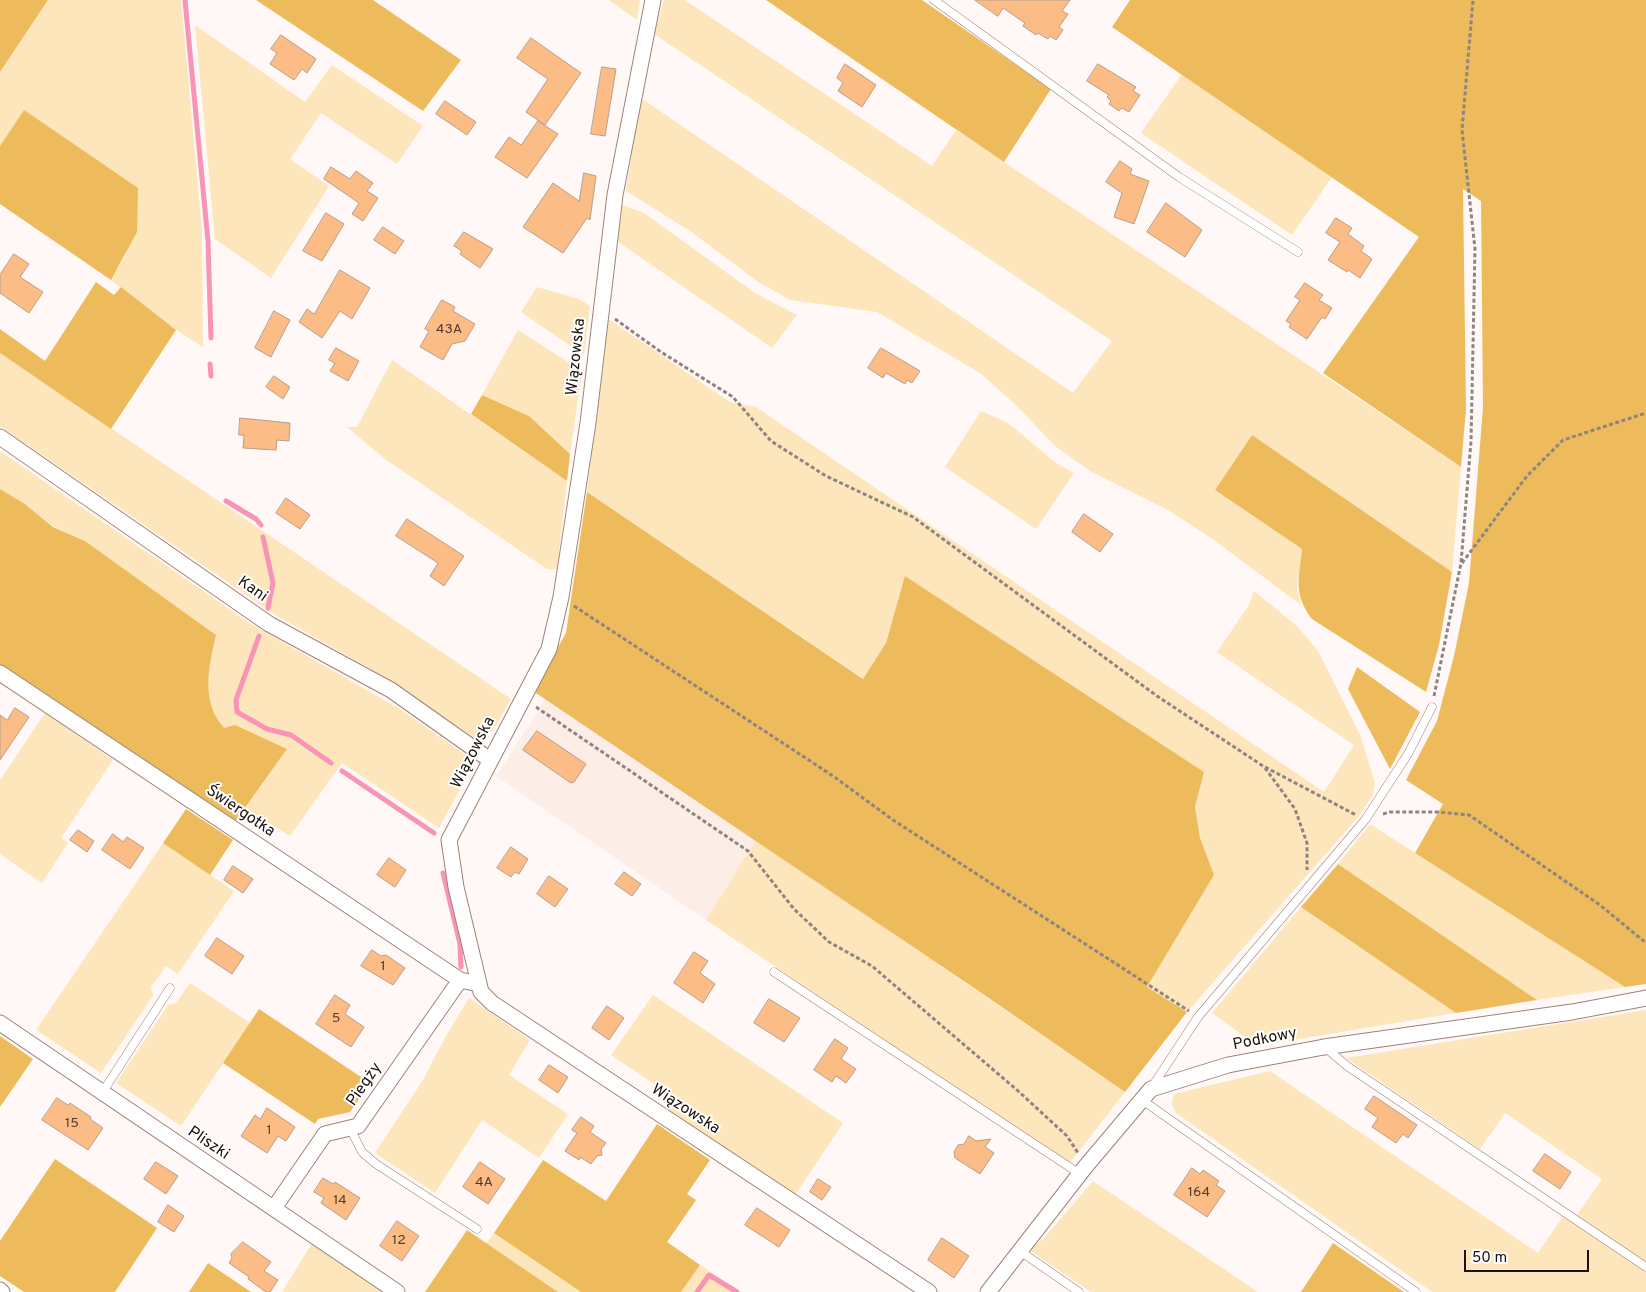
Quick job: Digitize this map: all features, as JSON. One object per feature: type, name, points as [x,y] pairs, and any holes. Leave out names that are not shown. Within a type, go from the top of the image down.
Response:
[{"type":"street","name":"Wiązowska","points":[[654,0],[615,195],[600,308],[588,423],[561,597],[549,649],[449,840],[456,887],[479,984],[485,997],[492,1004],[929,1292]]},
{"type":"street","name":"Kani","points":[[0,437],[270,624],[391,690],[490,760]]},
{"type":"street","name":"Świergotka","points":[[0,673],[460,980]]},
{"type":"street","points":[[460,980],[479,984]]},
{"type":"street","name":"Piegży","points":[[274,1208],[325,1134],[358,1126],[460,980]]},
{"type":"street","name":"Podkowy","points":[[1146,1094],[1228,1065],[1324,1047],[1572,1012],[1646,998]]},
{"type":"street","name":"Pliszki","points":[[0,1023],[398,1292]]},
{"type":"street","points":[[988,1292],[1083,1170],[1146,1094]]},
{"type":"lane","points":[[934,0],[1180,177],[1298,252]]},
{"type":"lane","points":[[1416,1292],[1146,1094],[1198,1017],[1365,820],[1408,754],[1432,707]]},
{"type":"lane","points":[[774,972],[1083,1170]]},
{"type":"lane","points":[[102,1093],[170,988]]},
{"type":"lane","points":[[1324,1047],[1347,1066],[1646,1267]]},
{"type":"lane","points":[[350,1128],[362,1152],[376,1164],[477,1229]]},
{"type":"lane","points":[[1020,1251],[1079,1292]]},
{"type":"path","points":[[1432,707],[1461,563],[1471,441],[1475,249],[1462,130],[1473,0]]},
{"type":"path","points":[[600,308],[661,352],[733,397],[771,441],[826,476],[913,517],[1157,696],[1263,766],[1365,820],[1390,812],[1439,812],[1469,815],[1600,905],[1646,943]]},
{"type":"path","points":[[1461,563],[1527,476],[1563,440],[1646,413]]},
{"type":"path","points":[[561,597],[834,776],[893,820],[1198,1017]]},
{"type":"path","points":[[540,709],[748,851],[794,909],[828,942],[872,966],[1017,1090],[1067,1136],[1083,1170]]},
{"type":"path","points":[[1263,766],[1295,810],[1307,844],[1307,888]]},
{"type":"shaded area","points":[[0,0],[48,0],[0,72]]},
{"type":"shaded area","points":[[48,0],[181,0],[202,230],[203,347],[176,330],[111,280],[127,253],[24,110],[0,146],[0,72]]},
{"type":"shaded area","points":[[256,0],[373,0],[461,60],[423,111]]},
{"type":"shaded area","points":[[609,0],[640,0],[637,20]]},
{"type":"shaded area","points":[[664,0],[685,0],[932,166],[956,130],[1461,467],[1452,572],[1252,435],[1215,490],[1302,549],[1297,589],[1301,605],[1211,538],[1168,510],[1090,471],[1055,446],[1017,406],[980,373],[877,312],[790,300],[757,281],[690,231],[626,191],[641,98],[1073,393],[1112,341],[654,34]]},
{"type":"shaded area","points":[[766,0],[922,0],[1051,89],[1004,162]]},
{"type":"shaded area","points":[[1130,0],[1646,0],[1646,984],[1625,987],[1415,853],[1443,804],[1406,780],[1437,721],[1454,656],[1469,583],[1483,407],[1481,201],[1463,189],[1466,409],[1461,467],[1323,373],[1419,237],[1112,27]]},
{"type":"shaded area","points":[[195,25],[305,102],[332,65],[423,126],[397,164],[321,113],[290,159],[329,186],[271,278],[215,239]]},
{"type":"shaded area","points":[[1182,74],[1332,177],[1292,235],[1141,133]]},
{"type":"shaded area","points":[[24,110],[138,188],[137,232],[111,280],[0,204],[0,146]]},
{"type":"shaded area","points":[[622,205],[644,213],[755,293],[797,315],[772,348],[617,241]]},
{"type":"shaded area","points":[[96,282],[114,295],[121,287],[176,330],[111,429],[0,353],[0,329],[45,361]]},
{"type":"shaded area","points":[[537,287],[579,299],[590,306],[584,355],[521,312]]},
{"type":"shaded area","points":[[607,318],[730,402],[756,407],[1324,792],[1354,745],[1217,652],[1249,605],[1254,591],[1297,626],[1318,651],[1361,737],[1375,783],[1373,795],[1359,816],[1187,1012],[1147,987],[1214,875],[1200,838],[1195,807],[1204,772],[906,577],[886,643],[864,679],[587,492]]},
{"type":"shaded area","points":[[518,330],[582,371],[570,454],[529,416],[482,395]]},
{"type":"shaded area","points":[[0,353],[511,699],[493,731],[475,738],[369,668],[277,616],[0,426]]},
{"type":"shaded area","points":[[392,360],[567,481],[557,569],[547,569],[385,459],[347,427],[357,427]]},
{"type":"shaded area","points":[[482,395],[529,416],[570,454],[567,481],[471,414]]},
{"type":"shaded area","points":[[981,411],[1008,423],[1056,463],[1074,473],[1036,529],[945,467]]},
{"type":"shaded area","points":[[1252,435],[1452,572],[1439,645],[1426,692],[1312,619],[1302,602],[1300,594],[1299,578],[1302,549],[1215,490]]},
{"type":"shaded area","points":[[0,451],[251,624],[400,709],[464,754],[469,773],[439,828],[342,763],[290,836],[245,808],[287,749],[229,731],[215,720],[208,697],[208,683],[216,635],[85,541],[53,526],[25,504],[0,489]]},
{"type":"shaded area","points":[[0,489],[25,504],[53,527],[85,541],[216,635],[208,683],[209,695],[216,718],[224,728],[235,725],[287,749],[234,823],[0,665]]},
{"type":"shaded area","points":[[587,492],[863,679],[886,643],[905,576],[1204,772],[1195,807],[1200,838],[1214,875],[1147,987],[1187,1012],[1125,1092],[533,691],[566,633]]},
{"type":"shaded area","points":[[1357,667],[1420,712],[1390,769],[1348,689]]},
{"type":"shaded area","points":[[545,697],[756,840],[706,920],[496,776],[540,709]]},
{"type":"shaded area","points":[[45,713],[113,760],[61,838],[68,843],[42,883],[0,854],[0,780]]},
{"type":"shaded area","points":[[186,809],[233,840],[210,875],[163,843]]},
{"type":"shaded area","points":[[1370,824],[1625,987],[1537,1000],[1338,864]]},
{"type":"shaded area","points":[[756,840],[1125,1092],[1069,1164],[706,920]]},
{"type":"shaded area","points":[[163,843],[234,891],[178,974],[166,966],[151,987],[153,996],[101,1073],[36,1030]]},
{"type":"shaded area","points":[[1338,864],[1537,1000],[1456,1013],[1301,907]]},
{"type":"shaded area","points":[[1301,907],[1456,1013],[1257,1046],[1212,1013]]},
{"type":"shaded area","points":[[190,983],[250,1023],[181,1126],[116,1083],[168,1005],[176,1003]]},
{"type":"shaded area","points":[[653,995],[843,1123],[795,1195],[666,1112],[674,1097],[611,1055]]},
{"type":"shaded area","points":[[469,998],[530,1040],[509,1075],[568,1114],[539,1158],[482,1120],[435,1193],[375,1153],[423,1080],[447,1034]]},
{"type":"shaded area","points":[[259,1009],[370,1083],[350,1112],[318,1119],[315,1124],[223,1063]]},
{"type":"shaded area","points":[[1646,1010],[1646,1262],[1577,1215],[1602,1179],[1505,1113],[1480,1149],[1346,1058]]},
{"type":"shaded area","points":[[0,1036],[33,1059],[0,1107]]},
{"type":"shaded area","points":[[1270,1071],[1538,1253],[1563,1216],[1646,1272],[1646,1292],[1432,1292],[1176,1113],[1172,1104],[1174,1094]]},
{"type":"shaded area","points":[[657,1124],[710,1160],[687,1194],[696,1200],[667,1242],[700,1265],[681,1292],[581,1292],[494,1233],[543,1160],[606,1201]]},
{"type":"shaded area","points":[[55,1159],[157,1228],[115,1292],[24,1292],[0,1276],[0,1241]]},
{"type":"shaded area","points":[[1093,1181],[1258,1292],[1091,1292],[1029,1250],[1044,1238]]},
{"type":"shaded area","points":[[467,1230],[558,1292],[425,1292]]},
{"type":"shaded area","points":[[494,1233],[581,1292],[558,1292],[486,1243]]},
{"type":"shaded area","points":[[312,1243],[385,1292],[282,1292]]},
{"type":"shaded area","points":[[1333,1243],[1404,1292],[1301,1292]]},
{"type":"shaded area","points":[[208,1263],[251,1292],[189,1292]]},
{"type":"shaded area","points":[[700,1265],[741,1292],[681,1292]]},
{"type":"building","points":[[975,0],[1070,0],[1062,11],[1068,14],[1059,27],[1063,30],[1056,40],[1050,36],[1048,39],[1038,33],[1036,35],[1023,26],[1025,23],[1003,8],[998,16]]},
{"type":"building","points":[[281,35],[316,59],[307,73],[302,69],[294,80],[270,64],[277,53],[271,49]]},
{"type":"building","points":[[531,38],[581,73],[545,125],[526,112],[548,79],[517,58]]},
{"type":"building","points":[[845,64],[876,85],[862,107],[838,91],[843,83],[837,78]]},
{"type":"building","points":[[1098,64],[1136,87],[1133,91],[1140,95],[1129,112],[1122,108],[1119,111],[1109,104],[1111,101],[1107,97],[1109,95],[1087,81]]},
{"type":"building","points":[[602,67],[616,69],[605,136],[591,134]]},
{"type":"building","points":[[445,101],[476,122],[467,135],[436,114]]},
{"type":"building","points":[[538,121],[558,134],[527,178],[495,157],[509,137],[521,145]]},
{"type":"building","points":[[1120,161],[1132,169],[1130,174],[1149,181],[1134,224],[1114,217],[1122,193],[1106,182]]},
{"type":"building","points":[[331,167],[350,179],[356,171],[373,183],[367,191],[378,198],[363,221],[352,214],[359,203],[324,179]]},
{"type":"building","points":[[584,173],[596,176],[590,220],[587,218],[563,253],[523,227],[553,183],[579,201]]},
{"type":"building","points":[[1166,203],[1202,230],[1185,257],[1147,232]]},
{"type":"building","points":[[326,213],[344,224],[322,261],[303,251]]},
{"type":"building","points":[[1336,218],[1352,228],[1348,234],[1364,246],[1361,251],[1372,259],[1360,278],[1328,260],[1340,242],[1326,233]]},
{"type":"building","points":[[383,227],[404,241],[395,254],[374,240]]},
{"type":"building","points":[[464,232],[493,249],[480,268],[460,254],[462,251],[454,246]]},
{"type":"building","points":[[14,254],[29,264],[20,277],[43,292],[29,313],[0,293],[0,275]]},
{"type":"building","points":[[340,270],[370,288],[352,319],[340,311],[322,338],[299,322],[307,309],[314,314]]},
{"type":"building","points":[[1305,283],[1323,295],[1319,300],[1332,308],[1325,319],[1322,317],[1307,339],[1289,327],[1291,324],[1286,321],[1300,300],[1295,297]]},
{"type":"building","points":[[442,300],[455,307],[453,311],[475,324],[465,341],[452,344],[443,360],[420,347],[429,331],[425,329]]},
{"type":"building","points":[[274,311],[290,320],[271,357],[255,348]]},
{"type":"building","points":[[336,348],[359,361],[348,381],[330,371],[335,363],[329,360]]},
{"type":"building","points":[[881,348],[920,371],[912,383],[907,380],[905,384],[886,373],[883,378],[868,368]]},
{"type":"building","points":[[274,376],[290,387],[283,399],[266,387]]},
{"type":"building","points":[[240,418],[290,423],[289,441],[277,440],[276,450],[243,448],[244,435],[239,435]]},
{"type":"building","points":[[286,498],[310,515],[300,529],[276,513]]},
{"type":"building","points":[[1084,514],[1113,534],[1100,552],[1072,532]]},
{"type":"building","points":[[407,519],[464,556],[444,586],[430,576],[438,563],[396,536]]},
{"type":"building","points":[[15,708],[29,717],[0,760],[0,715],[7,720]]},
{"type":"building","points":[[537,731],[586,764],[574,782],[571,783],[523,750]]},
{"type":"building","points":[[78,830],[94,841],[87,852],[70,840]]},
{"type":"building","points":[[113,834],[123,842],[127,837],[144,848],[130,869],[102,850]]},
{"type":"building","points":[[511,847],[528,859],[519,874],[515,872],[511,877],[497,868]]},
{"type":"building","points":[[389,858],[406,870],[395,887],[377,875]]},
{"type":"building","points":[[233,866],[253,879],[243,893],[224,880]]},
{"type":"building","points":[[624,872],[641,884],[632,896],[615,884]]},
{"type":"building","points":[[549,876],[568,889],[555,907],[537,894]]},
{"type":"building","points":[[217,938],[244,956],[232,974],[205,956]]},
{"type":"building","points":[[372,950],[381,956],[386,955],[405,968],[393,985],[361,966]]},
{"type":"building","points":[[694,952],[708,961],[700,973],[715,984],[703,1003],[674,983]]},
{"type":"building","points":[[335,995],[350,1005],[345,1014],[364,1027],[351,1047],[316,1024]]},
{"type":"building","points":[[769,999],[800,1018],[784,1042],[754,1023]]},
{"type":"building","points":[[607,1006],[624,1018],[609,1040],[592,1028]]},
{"type":"building","points":[[835,1039],[848,1048],[841,1059],[856,1069],[846,1083],[836,1076],[832,1082],[814,1070]]},
{"type":"building","points":[[549,1065],[568,1077],[558,1093],[539,1080]]},
{"type":"building","points":[[1374,1096],[1417,1125],[1408,1138],[1403,1134],[1396,1143],[1372,1127],[1378,1118],[1365,1109]]},
{"type":"building","points":[[57,1098],[68,1105],[70,1103],[91,1117],[90,1119],[103,1128],[88,1150],[42,1120]]},
{"type":"building","points":[[267,1108],[295,1127],[286,1141],[278,1136],[267,1153],[241,1136],[255,1115],[260,1119]]},
{"type":"building","points":[[581,1117],[594,1126],[590,1132],[606,1143],[601,1149],[602,1155],[597,1156],[591,1164],[580,1157],[579,1160],[565,1151],[577,1133],[572,1130]]},
{"type":"building","points":[[969,1136],[976,1141],[991,1139],[985,1147],[994,1153],[980,1174],[955,1158],[954,1152],[958,1145],[964,1144]]},
{"type":"building","points":[[1545,1154],[1571,1172],[1560,1189],[1533,1171]]},
{"type":"building","points":[[156,1162],[178,1176],[166,1194],[144,1179]]},
{"type":"building","points":[[480,1162],[505,1179],[488,1204],[463,1187]]},
{"type":"building","points":[[1192,1168],[1200,1174],[1203,1170],[1219,1181],[1216,1185],[1225,1191],[1207,1217],[1174,1195]]},
{"type":"building","points":[[323,1178],[333,1184],[335,1182],[360,1198],[346,1220],[321,1203],[324,1198],[314,1192]]},
{"type":"building","points":[[818,1179],[831,1187],[822,1200],[810,1192]]},
{"type":"building","points":[[168,1205],[184,1216],[174,1232],[158,1222]]},
{"type":"building","points":[[757,1208],[790,1230],[779,1247],[745,1225]]},
{"type":"building","points":[[397,1221],[419,1236],[402,1261],[380,1246]]},
{"type":"building","points":[[942,1238],[969,1256],[954,1278],[928,1260]]},
{"type":"building","points":[[243,1242],[271,1262],[264,1271],[278,1280],[270,1292],[266,1292],[229,1263],[232,1258],[231,1254]]},
{"type":"waterway","points":[[185,0],[208,241],[211,338]]},
{"type":"waterway","points":[[210,364],[211,376]]},
{"type":"waterway","points":[[226,501],[256,519],[261,525]]},
{"type":"waterway","points":[[263,537],[273,583],[268,608]]},
{"type":"waterway","points":[[259,636],[236,700],[237,712],[267,729],[291,735],[331,763]]},
{"type":"waterway","points":[[342,771],[434,833]]},
{"type":"waterway","points":[[443,873],[460,944],[461,967]]},
{"type":"waterway","points":[[697,1292],[709,1275],[737,1292]]}]
